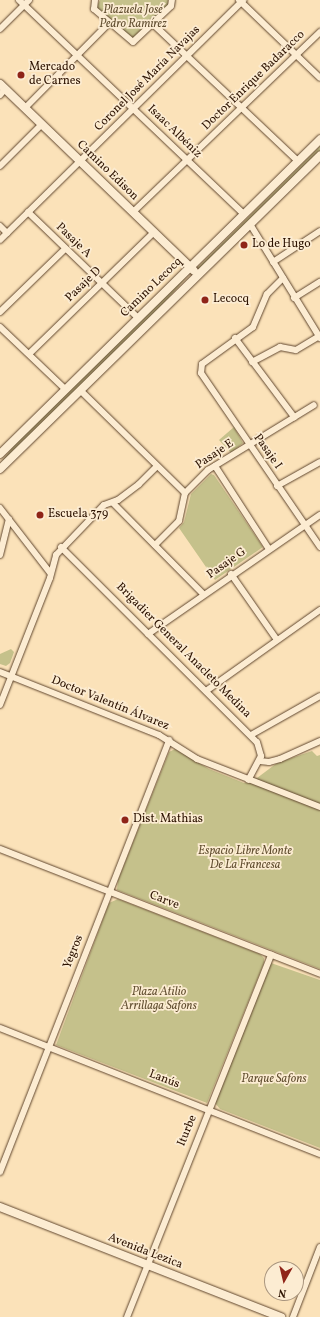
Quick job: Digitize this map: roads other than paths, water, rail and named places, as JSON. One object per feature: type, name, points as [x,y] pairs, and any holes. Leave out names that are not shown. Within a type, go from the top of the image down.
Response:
[{"type":"street","name":"Isaac Albéniz","points":[[19,0],[244,214]]},
{"type":"street","points":[[0,29],[30,0]]},
{"type":"street","points":[[94,2],[94,9],[133,42],[153,24],[172,1]]},
{"type":"street","points":[[241,1],[320,78]]},
{"type":"street","name":"Coronel José María Navajas","points":[[0,240],[81,162],[241,1]]},
{"type":"street","points":[[25,108],[109,23]]},
{"type":"street","points":[[153,24],[298,161]]},
{"type":"street","name":"Doctor Enrique Badaracco","points":[[133,212],[320,32]]},
{"type":"street","name":"Camino Edison","points":[[2,89],[42,124],[198,275]]},
{"type":"street","points":[[0,166],[42,124]]},
{"type":"street","name":"Camino Lecocq","points":[[0,454],[191,268],[320,139]]},
{"type":"street","name":"Camino Lecocq","points":[[0,469],[320,156]]},
{"type":"street","name":"Pasaje A","points":[[28,212],[138,318]]},
{"type":"street","points":[[250,224],[319,337],[296,350],[280,347],[252,362]]},
{"type":"street","points":[[0,226],[7,233]]},
{"type":"street","points":[[273,262],[320,231]]},
{"type":"street","name":"Pasaje D","points":[[29,354],[154,232]]},
{"type":"street","points":[[0,312],[65,249]]},
{"type":"street","points":[[282,278],[267,294],[252,327],[236,338],[294,418]]},
{"type":"street","points":[[294,298],[320,282]]},
{"type":"street","points":[[313,326],[320,322]]},
{"type":"street","points":[[0,327],[66,389]]},
{"type":"street","name":"Pasaje I","points":[[236,338],[202,364],[200,369],[249,445],[320,547]]},
{"type":"street","points":[[80,390],[185,493],[179,521],[155,545]]},
{"type":"street","name":"Pasaje E","points":[[185,493],[215,466],[314,405]]},
{"type":"street","points":[[277,486],[320,462]]},
{"type":"street","points":[[0,706],[51,574],[56,555],[61,548],[104,505],[113,503],[139,484],[156,466]]},
{"type":"street","points":[[215,466],[269,549]]},
{"type":"street","points":[[113,503],[203,594]]},
{"type":"street","points":[[0,508],[51,574]]},
{"type":"street","name":"Pasaje G","points":[[148,634],[231,574],[320,515]]},
{"type":"street","points":[[0,555],[9,518]]},
{"type":"street","name":"Brigadier General Anacleto Medina","points":[[61,548],[251,735],[261,749],[260,761]]},
{"type":"street","points":[[231,574],[277,640]]},
{"type":"street","points":[[206,691],[320,610]]},
{"type":"street","name":"Doctor Valentín Álvarez","points":[[0,672],[169,740],[197,759],[320,807]]},
{"type":"street","points":[[251,735],[320,696]]},
{"type":"street","name":"Yegros","points":[[0,1172],[169,740]]},
{"type":"street","points":[[248,780],[260,761],[269,762],[280,759],[320,741]]},
{"type":"street","name":"Carve","points":[[0,849],[320,974]]},
{"type":"street","name":"Iturbe","points":[[128,1317],[208,1109],[271,955]]},
{"type":"street","name":"Lanús","points":[[0,1028],[320,1154]]},
{"type":"street","name":"Avenida Lezica","points":[[0,1207],[147,1266],[281,1317]]},
{"type":"street","points":[[293,1317],[320,1247]]},
{"type":"place","name":"Mercado de Carnes","points":[[21,75]]},
{"type":"place","name":"Lo de Hugo","points":[[244,245]]},
{"type":"place","name":"Lecocq","points":[[205,300]]},
{"type":"place","name":"Escuela 379","points":[[40,515]]},
{"type":"place","name":"Dist. Mathias","points":[[125,820]]},
{"type":"park label","name":"Plazuela José Pedro Ramírez","points":[[133,18]]},
{"type":"park label","name":"Espacio Libre Monte De La Francesa","points":[[245,859]]},
{"type":"park label","name":"Plaza Atilio Arrillaga Safons","points":[[159,1000]]},
{"type":"park label","name":"Parque Safons","points":[[274,1080]]}]
